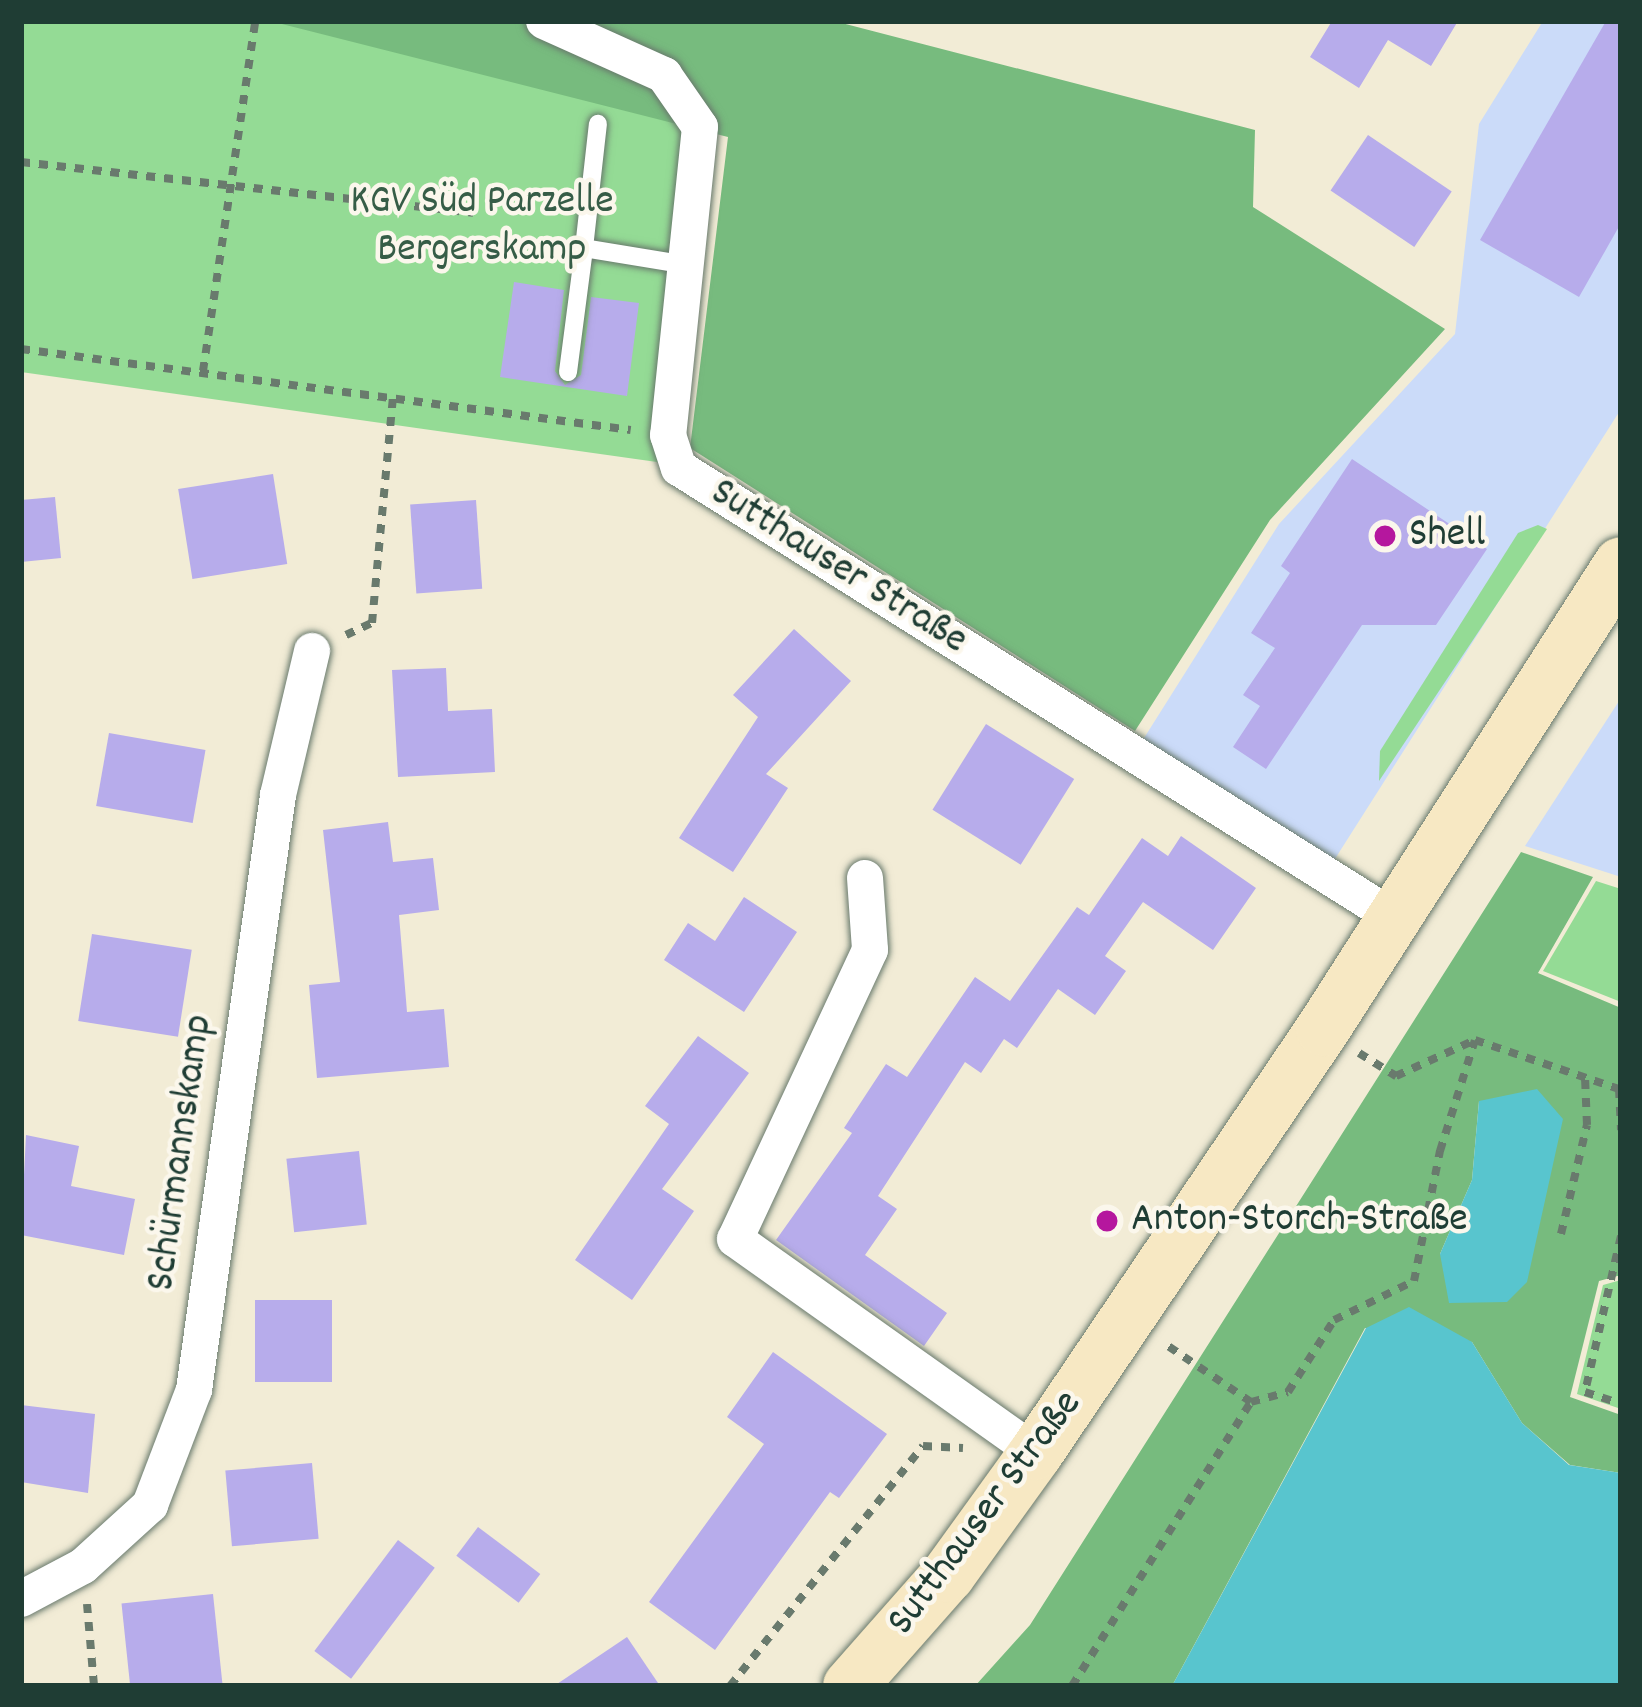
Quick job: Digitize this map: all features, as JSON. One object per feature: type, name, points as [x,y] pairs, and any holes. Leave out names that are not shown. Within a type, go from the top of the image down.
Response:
[{"type":"street","points":[[544,21],[664,75],[700,128],[668,435]]},
{"type":"street","name":"Sutthauser Straße","points":[[668,435],[679,468],[1393,917]]},
{"type":"street","name":"Sutthauser Straße","points":[[850,1686],[949,1575],[1036,1453],[1323,1029],[1621,564]]},
{"type":"street","name":"Schürmannskamp","points":[[21,1600],[83,1566],[149,1505],[194,1390],[278,796],[312,651]]},
{"type":"street","points":[[866,878],[870,950],[735,1239],[1036,1453]]},
{"type":"lane","points":[[568,372],[598,124]]},
{"type":"lane","points":[[584,248],[687,265]]},
{"type":"path","points":[[203,371],[255,21]]},
{"type":"path","points":[[21,162],[473,213]]},
{"type":"path","points":[[21,349],[668,435]]},
{"type":"path","points":[[312,651],[372,623],[393,396]]},
{"type":"path","points":[[1323,1029],[1396,1076],[1475,1040],[1585,1077],[1618,1089],[1621,1130]]},
{"type":"path","points":[[1072,1686],[1251,1402],[1288,1392],[1334,1320],[1414,1281],[1440,1151],[1475,1040]]},
{"type":"path","points":[[1562,1234],[1588,1125],[1585,1077]]},
{"type":"path","points":[[1621,1236],[1585,1392],[1621,1404]]},
{"type":"path","points":[[1128,1318],[1251,1402]]},
{"type":"path","points":[[730,1686],[922,1446]]},
{"type":"path","points":[[83,1566],[94,1686]]},
{"type":"shaded area","points":[[1543,21],[1621,21],[1621,409],[1333,862],[1139,746],[1279,524],[1455,334],[1479,124]]},
{"type":"shaded area","points":[[1621,698],[1621,877],[1525,846]]},
{"type":"green space","name":"KGV Süd Parzelle Bergerskamp","points":[[21,21],[537,21],[697,127],[664,463],[21,372]]},
{"type":"green space","points":[[834,21],[1255,130],[1253,207],[1445,329],[1270,520],[1135,731],[690,448],[728,137],[274,22]]},
{"type":"green space","points":[[1538,525],[1547,529],[1379,781],[1380,751],[1518,533]]},
{"type":"green space","points":[[1521,852],[1593,877],[1538,973],[1621,1008],[1621,1275],[1599,1281],[1570,1397],[1621,1415],[1621,1473],[1570,1465],[1522,1423],[1472,1342],[1365,1328],[1172,1686],[975,1686],[1030,1625]],"holes":[[[1479,1101],[1507,1302],[1440,1254],[1472,1180]]]},
{"type":"green space","points":[[1596,881],[1621,889],[1621,1002],[1543,971]]},
{"type":"green space","points":[[1621,1280],[1621,1409],[1577,1394],[1603,1285]]},
{"type":"water","points":[[1537,1089],[1563,1119],[1527,1282],[1507,1302],[1449,1303],[1440,1254],[1472,1180],[1479,1101]]},
{"type":"water","points":[[1409,1307],[1472,1342],[1522,1423],[1569,1465],[1621,1473],[1621,1686],[1172,1686],[1366,1328]]},
{"type":"building","points":[[1332,21],[1458,21],[1431,66],[1388,40],[1359,88],[1310,57]]},
{"type":"building","points":[[1606,21],[1621,21],[1621,223],[1579,297],[1480,240]]},
{"type":"building","points":[[1368,135],[1452,191],[1414,247],[1331,191]]},
{"type":"building","points":[[514,282],[564,290],[555,371],[565,385],[581,375],[591,297],[639,303],[627,396],[500,377]]},
{"type":"building","name":"Shell","points":[[1352,459],[1487,549],[1436,625],[1362,625],[1266,769],[1233,747],[1260,706],[1243,695],[1275,648],[1251,633],[1290,573],[1281,566]]},
{"type":"building","points":[[273,474],[287,564],[192,579],[178,489]]},
{"type":"building","points":[[55,497],[61,558],[21,562],[21,500]]},
{"type":"building","points":[[476,500],[482,589],[416,593],[410,505]]},
{"type":"building","points":[[794,629],[851,681],[766,774],[788,788],[733,872],[679,838],[758,717],[733,695]]},
{"type":"building","points":[[446,668],[448,711],[492,709],[495,772],[398,777],[392,670]]},
{"type":"building","points":[[986,724],[1074,779],[1021,865],[932,810]]},
{"type":"building","points":[[109,733],[206,750],[193,823],[96,806]]},
{"type":"building","points":[[388,822],[393,862],[433,858],[439,910],[399,915],[407,1012],[444,1009],[449,1067],[317,1078],[309,985],[340,982],[323,830]]},
{"type":"building","points":[[1181,836],[1256,888],[1213,950],[1143,902],[1105,956],[1126,971],[1095,1015],[1058,989],[1017,1048],[1004,1039],[981,1073],[965,1062],[878,1196],[897,1209],[865,1255],[947,1313],[924,1346],[776,1240],[852,1133],[844,1128],[886,1064],[907,1077],[975,977],[1010,1001],[1077,907],[1089,915],[1142,838],[1168,856]]},
{"type":"building","points":[[744,897],[797,932],[744,1012],[664,960],[688,923],[715,941]]},
{"type":"building","points":[[92,934],[192,950],[178,1037],[78,1021]]},
{"type":"building","points":[[698,1036],[749,1073],[662,1189],[694,1211],[632,1300],[575,1260],[669,1124],[645,1106]]},
{"type":"building","points":[[26,1135],[79,1146],[71,1186],[135,1199],[124,1255],[21,1235]]},
{"type":"building","points":[[359,1151],[367,1225],[294,1232],[286,1159]]},
{"type":"building","points":[[255,1300],[332,1300],[332,1382],[255,1382]]},
{"type":"building","points":[[773,1352],[887,1434],[839,1498],[830,1492],[715,1650],[649,1602],[764,1444],[727,1417]]},
{"type":"building","points":[[21,1405],[95,1414],[88,1493],[21,1482]]},
{"type":"building","points":[[312,1463],[319,1539],[232,1546],[225,1471]]},
{"type":"building","points":[[478,1527],[540,1574],[519,1603],[456,1556]]},
{"type":"building","points":[[398,1540],[435,1568],[351,1679],[314,1651]]},
{"type":"building","points":[[213,1594],[223,1685],[130,1686],[122,1604]]},
{"type":"building","points":[[627,1637],[660,1686],[554,1686]]},
{"type":"place","name":"Shell","points":[[1385,536]]},
{"type":"place","name":"Anton-Storch-Straße","points":[[1107,1221]]}]
